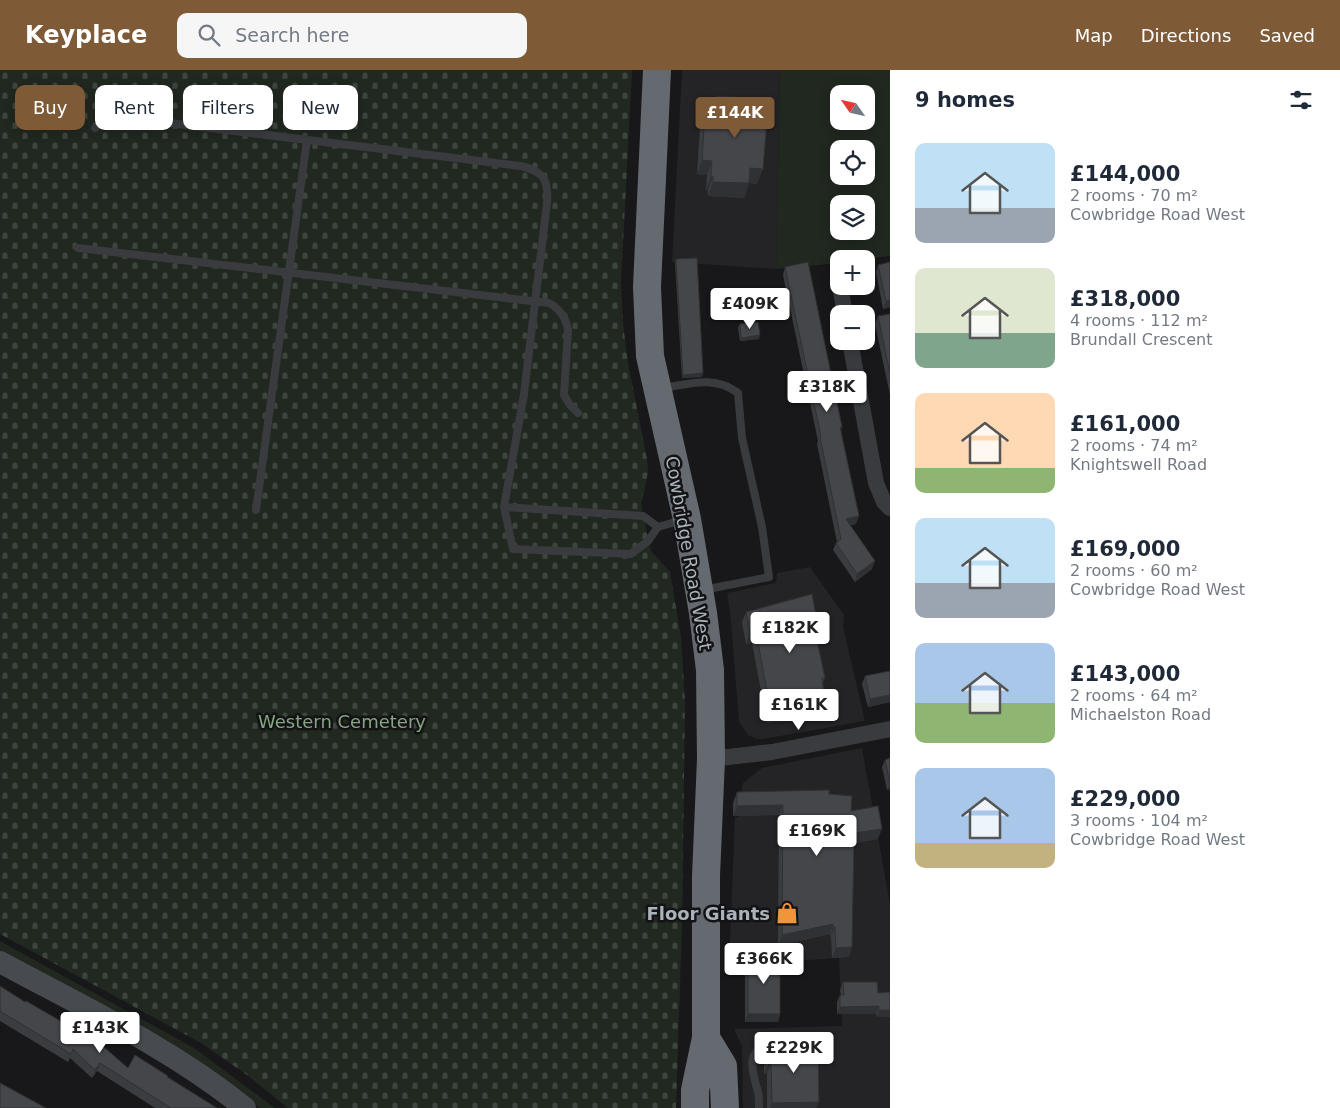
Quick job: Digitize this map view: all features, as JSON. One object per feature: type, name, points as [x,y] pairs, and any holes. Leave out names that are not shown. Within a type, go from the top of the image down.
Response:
[{"type":"highway","name":"Cowbridge Road West","points":[[657,70],[646,287],[650,356],[686,519],[699,590],[710,670],[711,760],[706,886],[706,1038],[695,1090],[695,1108]]},
{"type":"highway","points":[[706,1038],[723,1066],[725,1108]]},
{"type":"street","points":[[852,350],[876,483],[884,502],[890,508]]},
{"type":"street","points":[[711,760],[772,752],[890,729]]},
{"type":"street","points":[[0,962],[170,1054],[206,1078],[245,1108]]},
{"type":"lane","points":[[173,124],[521,166],[542,175],[548,190],[524,394],[504,506],[513,548],[630,554],[648,541],[658,527],[686,519]]},
{"type":"lane","points":[[256,510],[307,140]]},
{"type":"lane","points":[[78,248],[535,300],[554,306],[561,312],[567,323],[568,330],[564,394],[570,405],[578,413]]},
{"type":"lane","points":[[658,389],[709,381],[728,386],[738,393],[742,438],[762,527],[769,577],[699,590]]},
{"type":"lane","points":[[504,506],[643,516],[658,527]]},
{"type":"lane","points":[[759,1108],[758,1094],[752,1074],[753,1056],[758,1050],[765,1045],[772,1044],[823,1042]]},
{"type":"shaded area","points":[[682,70],[780,70],[776,269],[672,262]]},
{"type":"shaded area","points":[[810,567],[844,615],[843,627],[865,721],[757,739],[748,735],[739,722],[727,593],[776,583],[777,573]]},
{"type":"shaded area","points":[[862,748],[890,904],[890,1108],[743,1108],[742,1046],[734,1029],[842,1026],[839,958],[729,965],[735,817],[738,817],[743,783],[762,768]]},
{"type":"green space","name":"Western Cemetery","points":[[0,70],[632,70],[621,283],[623,324],[628,363],[647,459],[648,473],[641,504],[651,551],[670,572],[681,637],[685,703],[682,924],[676,1108],[288,1108],[247,1075],[201,1043],[0,934]]},
{"type":"green space","points":[[780,70],[890,70],[890,256],[875,258],[875,250],[830,250],[830,264],[776,269]]},
{"type":"green space","points":[[0,941],[194,1048],[275,1108],[260,1108],[226,1081],[0,951]]},
{"type":"building","points":[[717,96],[753,98],[753,107],[768,108],[763,169],[750,168],[749,183],[713,182],[713,176],[711,176],[712,161],[702,160],[705,111],[716,112]]},
{"type":"building","points":[[697,258],[703,373],[683,375],[676,259]]},
{"type":"building","points":[[808,262],[859,516],[846,519],[875,561],[857,574],[836,543],[841,539],[785,267]]},
{"type":"building","points":[[890,262],[890,300],[886,301],[878,265]]},
{"type":"building","points":[[890,314],[890,374],[878,316]]},
{"type":"building","points":[[758,322],[760,335],[741,338],[740,324]]},
{"type":"building","points":[[812,594],[817,621],[813,621],[825,678],[822,678],[826,707],[796,712],[795,709],[771,713],[756,632],[750,633],[746,612]]},
{"type":"building","points":[[890,671],[890,695],[870,699],[865,676]]},
{"type":"building","points":[[890,758],[890,783],[885,760]]},
{"type":"building","points":[[829,790],[829,794],[852,796],[851,811],[878,806],[882,829],[854,833],[852,947],[836,948],[835,927],[833,927],[833,924],[782,935],[783,805],[737,806],[737,792]]},
{"type":"building","points":[[780,955],[780,1014],[748,1014],[748,956]]},
{"type":"building","points":[[843,982],[877,982],[878,993],[890,992],[890,1010],[879,1010],[879,1006],[840,1007],[840,995],[844,995]]},
{"type":"building","points":[[0,986],[90,1038],[91,1036],[128,1068],[135,1055],[217,1108],[171,1108],[100,1063],[95,1070],[73,1049],[71,1054],[0,1011]]},
{"type":"building","points":[[768,1046],[818,1047],[819,1102],[772,1103],[771,1063],[769,1063]]},
{"type":"building","points":[[0,1083],[46,1108],[0,1108]]},
{"type":"place","name":"Floor Giants","points":[[787,913]]}]
